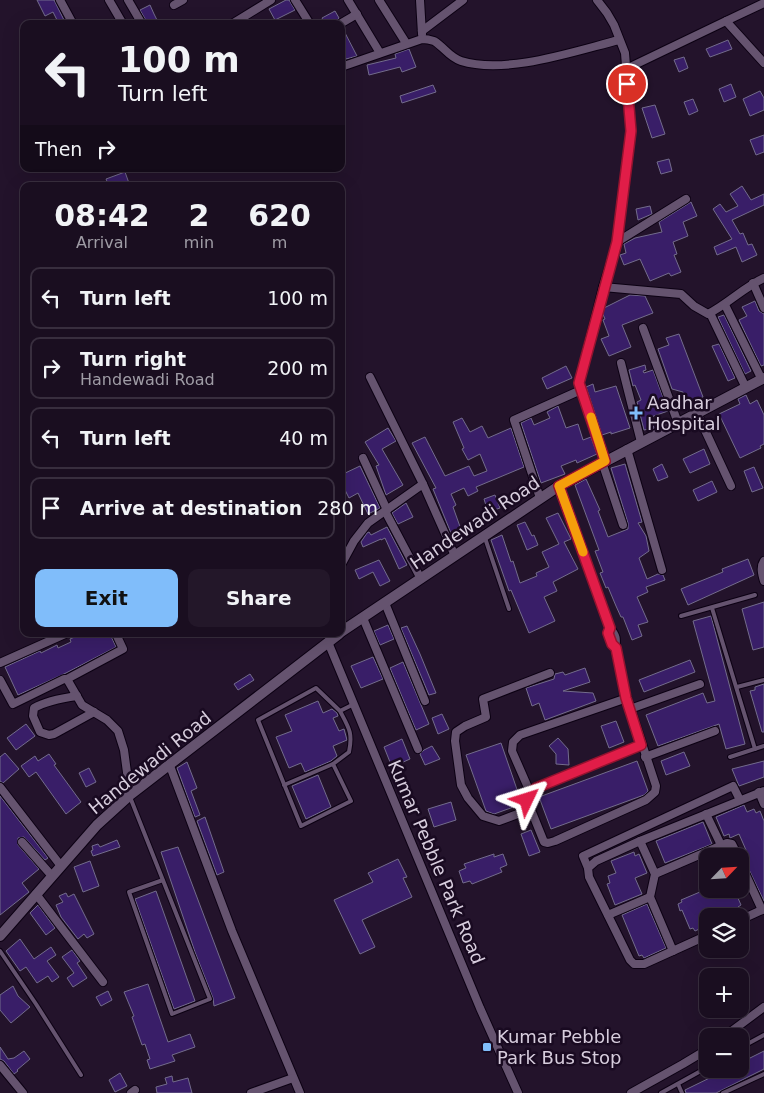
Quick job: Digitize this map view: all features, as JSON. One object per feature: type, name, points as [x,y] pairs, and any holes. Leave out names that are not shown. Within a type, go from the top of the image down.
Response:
[{"type":"main road","name":"Handewadi Road","points":[[345,630],[559,486],[763,379]]},
{"type":"main road","name":"Handewadi Road","points":[[0,936],[97,825],[130,796],[335,637]]},
{"type":"street","points":[[60,0],[71,20]]},
{"type":"street","points":[[109,0],[121,20]]},
{"type":"street","points":[[128,0],[140,20]]},
{"type":"street","points":[[174,5],[183,0]]},
{"type":"street","points":[[238,20],[271,0]]},
{"type":"street","points":[[294,0],[307,20]]},
{"type":"street","points":[[348,0],[380,53]]},
{"type":"street","points":[[379,0],[406,43]]},
{"type":"street","points":[[422,35],[421,3],[428,0]]},
{"type":"street","points":[[345,66],[406,43],[422,35],[463,0]]},
{"type":"street","points":[[597,0],[607,13],[624,54],[631,131],[617,242],[579,383],[623,525]]},
{"type":"street","points":[[626,69],[764,3]]},
{"type":"street","points":[[345,21],[357,14]]},
{"type":"street","points":[[726,21],[764,63]]},
{"type":"street","points":[[422,35],[433,41],[450,56],[482,65],[508,65],[546,58],[619,40]]},
{"type":"street","points":[[617,242],[686,199]]},
{"type":"street","points":[[604,287],[681,294],[694,306],[708,314],[725,305],[753,283],[764,278]]},
{"type":"street","points":[[753,283],[764,308]]},
{"type":"street","points":[[725,305],[763,379]]},
{"type":"street","points":[[710,313],[746,388]]},
{"type":"street","points":[[642,328],[678,423]]},
{"type":"street","points":[[621,362],[641,442]]},
{"type":"street","points":[[370,377],[455,556]]},
{"type":"street","points":[[540,498],[514,420],[581,390]]},
{"type":"street","points":[[697,413],[731,486]]},
{"type":"street","points":[[627,449],[662,570]]},
{"type":"street","points":[[363,458],[386,510],[421,579]]},
{"type":"street","points":[[345,558],[362,529],[422,484]]},
{"type":"street","points":[[559,486],[610,628],[617,641],[616,648],[626,698],[655,782],[655,792],[646,800],[548,843],[544,842],[527,800],[530,792],[641,745]]},
{"type":"street","points":[[764,561],[762,565],[764,581]]},
{"type":"street","points":[[386,603],[425,701]]},
{"type":"street","points":[[363,618],[418,749]]},
{"type":"street","points":[[0,663],[58,637]]},
{"type":"street","points":[[0,680],[13,704],[64,679],[68,679],[122,649],[117,637]]},
{"type":"street","name":"Kumar Pebble Park Road","points":[[328,642],[480,1008],[518,1093]]},
{"type":"street","points":[[531,809],[499,821],[483,816],[468,798],[461,785],[455,740],[456,732],[486,717],[483,699],[550,673]]},
{"type":"street","points":[[68,679],[82,705],[107,720],[118,732],[124,750],[130,796]]},
{"type":"street","points":[[630,710],[700,684]]},
{"type":"street","points":[[77,696],[63,698],[34,708],[33,716],[40,732],[48,735],[54,734],[94,712]]},
{"type":"street","points":[[530,792],[512,751],[513,742],[520,735],[626,698]]},
{"type":"street","points":[[645,757],[715,731]]},
{"type":"street","points":[[170,766],[232,931],[300,1093]]},
{"type":"street","points":[[699,939],[644,964],[634,964],[630,960],[589,877],[588,868],[583,856],[732,786],[740,800]]},
{"type":"street","points":[[0,787],[61,866]]},
{"type":"street","points":[[588,868],[596,861],[640,841],[761,792],[764,804]]},
{"type":"street","points":[[706,814],[721,845]]},
{"type":"street","points":[[640,841],[655,874],[650,897],[673,951]]},
{"type":"street","points":[[22,842],[52,876]]},
{"type":"street","points":[[655,874],[727,843],[732,844],[734,848]]},
{"type":"street","points":[[749,880],[763,909],[749,916]]},
{"type":"street","points":[[36,894],[103,982]]},
{"type":"street","points":[[608,915],[650,897]]},
{"type":"street","points":[[736,1028],[764,1007]]},
{"type":"street","points":[[631,1093],[641,1091],[699,1054]]},
{"type":"street","points":[[0,1065],[23,1093]]},
{"type":"street","points":[[251,1093],[293,1078]]},
{"type":"lane","points":[[484,535],[509,609]]},
{"type":"lane","points":[[681,616],[755,595]]},
{"type":"lane","points":[[712,608],[755,749]]},
{"type":"lane","points":[[736,687],[764,680]]},
{"type":"lane","points":[[284,785],[333,764],[349,752],[352,739],[349,727],[340,711],[316,688],[258,720],[284,785],[301,826],[351,801],[333,764]]},
{"type":"lane","points":[[340,711],[354,704]]},
{"type":"lane","points":[[730,757],[764,746]]},
{"type":"lane","points":[[130,796],[210,999],[172,1014],[130,892],[163,880]]},
{"type":"lane","points":[[0,951],[81,1075]]},
{"type":"lane","points":[[749,1043],[764,1035]]},
{"type":"lane","points":[[661,1093],[699,1072]]},
{"type":"lane","points":[[723,1093],[764,1074]]},
{"type":"lane","points":[[678,1084],[682,1093]]},
{"type":"building","points":[[37,0],[54,0],[64,20],[57,20],[53,12],[45,16]]},
{"type":"building","points":[[289,0],[295,10],[275,20],[269,9]]},
{"type":"building","points":[[150,5],[157,20],[146,20],[140,10]]},
{"type":"building","points":[[335,11],[339,18],[337,20],[323,20],[322,18]]},
{"type":"building","points":[[345,33],[357,56],[346,59],[345,57]]},
{"type":"building","points":[[728,40],[732,49],[710,57],[706,49]]},
{"type":"building","points":[[409,49],[416,67],[402,72],[400,67],[369,75],[367,65],[396,58],[395,54]]},
{"type":"building","points":[[684,57],[688,68],[679,72],[674,60]]},
{"type":"building","points":[[731,84],[736,97],[724,102],[719,89]]},
{"type":"building","points":[[433,85],[436,92],[402,103],[400,96]]},
{"type":"building","points":[[760,91],[764,98],[764,110],[750,116],[743,99]]},
{"type":"building","points":[[693,99],[698,111],[689,115],[684,102]]},
{"type":"building","points":[[655,105],[665,134],[652,138],[642,108]]},
{"type":"building","points":[[764,135],[764,152],[756,155],[750,140]]},
{"type":"building","points":[[669,159],[672,171],[661,174],[657,162]]},
{"type":"building","points":[[125,172],[129,182],[107,182],[106,179]]},
{"type":"building","points":[[742,186],[751,200],[764,194],[764,205],[732,220],[740,234],[743,233],[748,245],[752,244],[757,255],[742,262],[736,247],[717,255],[714,247],[732,239],[713,209],[720,204],[726,212],[738,206],[730,194]]},
{"type":"building","points":[[691,202],[697,216],[683,222],[688,236],[673,242],[677,254],[674,255],[681,272],[671,276],[669,273],[650,281],[640,259],[624,265],[620,255],[626,253],[624,244],[635,238],[662,232],[659,222]]},
{"type":"building","points":[[650,206],[652,214],[638,220],[636,209]]},
{"type":"building","points":[[630,295],[645,296],[653,313],[622,325],[631,347],[609,356],[601,339],[609,336],[602,312],[604,308]]},
{"type":"building","points":[[755,301],[759,311],[764,314],[764,365],[761,366],[739,320],[747,316],[742,307]]},
{"type":"building","points":[[724,315],[751,371],[745,374],[718,317]]},
{"type":"building","points":[[679,334],[703,397],[686,402],[683,392],[672,389],[658,349],[669,345],[666,338]]},
{"type":"building","points":[[719,344],[735,378],[728,381],[712,346]]},
{"type":"building","points":[[645,365],[646,370],[643,371],[644,373],[653,370],[668,411],[651,417],[654,428],[644,430],[637,402],[641,400],[635,385],[633,386],[629,370]]},
{"type":"building","points":[[566,366],[572,378],[547,389],[542,378]]},
{"type":"building","points":[[593,384],[595,392],[616,386],[630,428],[602,435],[586,387]]},
{"type":"building","points":[[746,395],[750,404],[757,400],[764,415],[764,444],[760,446],[761,448],[740,458],[719,414],[740,404],[738,399]]},
{"type":"building","points":[[558,406],[566,428],[578,424],[583,440],[591,437],[597,454],[577,463],[576,460],[561,466],[565,474],[541,483],[521,423],[531,418],[534,425],[550,418],[547,412]]},
{"type":"building","points":[[462,418],[470,432],[482,426],[488,438],[511,428],[524,467],[476,487],[478,491],[468,496],[464,488],[451,494],[456,505],[453,507],[463,535],[453,538],[433,489],[436,488],[412,443],[425,437],[445,476],[469,466],[474,476],[487,471],[480,454],[468,460],[462,449],[464,448],[453,422]]},
{"type":"building","points":[[388,428],[396,441],[382,449],[403,485],[386,495],[376,466],[379,465],[365,442]]},
{"type":"building","points":[[704,449],[710,464],[690,473],[683,459]]},
{"type":"building","points":[[625,464],[642,522],[638,523],[646,536],[649,551],[639,558],[647,579],[658,574],[663,575],[665,580],[646,587],[648,592],[637,597],[648,622],[638,625],[642,636],[632,640],[623,617],[621,617],[600,573],[603,572],[595,551],[599,550],[575,485],[586,479],[600,510],[598,511],[608,537],[628,529],[628,523],[611,468]]},
{"type":"building","points":[[662,464],[668,477],[658,481],[653,469]]},
{"type":"building","points":[[360,466],[380,508],[368,514],[358,493],[349,498],[345,490],[345,473]]},
{"type":"building","points":[[754,467],[763,488],[752,492],[744,471]]},
{"type":"building","points":[[712,481],[717,492],[698,501],[693,490]]},
{"type":"building","points":[[495,495],[500,508],[488,512],[484,499]]},
{"type":"building","points":[[406,503],[413,517],[398,524],[392,513]]},
{"type":"building","points":[[558,513],[571,539],[564,542],[578,569],[553,582],[557,591],[544,597],[555,621],[529,633],[511,590],[509,591],[491,540],[502,535],[520,583],[537,576],[536,573],[549,567],[542,552],[559,544],[546,518]]},
{"type":"building","points":[[525,522],[538,545],[527,550],[517,525]]},
{"type":"building","points":[[387,527],[407,565],[399,569],[385,538],[363,547],[361,542],[367,533],[369,532],[371,535]]},
{"type":"building","points":[[748,559],[754,575],[688,605],[681,589],[723,572],[722,569]]},
{"type":"building","points":[[379,560],[390,581],[380,586],[373,572],[359,579],[355,570]]},
{"type":"building","points":[[764,602],[764,647],[753,650],[742,609]]},
{"type":"building","points":[[711,616],[745,744],[726,749],[719,724],[658,746],[646,715],[703,693],[707,703],[715,701],[693,621]]},
{"type":"building","points":[[388,625],[394,639],[380,645],[374,631]]},
{"type":"building","points":[[407,626],[436,693],[429,695],[401,628]]},
{"type":"building","points":[[75,637],[111,637],[116,647],[18,695],[5,667],[40,651],[41,653],[57,645],[58,648],[71,642],[70,639]]},
{"type":"building","points":[[373,657],[383,679],[361,688],[351,666]]},
{"type":"building","points":[[690,660],[695,672],[644,692],[639,680]]},
{"type":"building","points":[[403,662],[429,724],[416,730],[390,668]]},
{"type":"building","points":[[585,668],[590,682],[563,691],[593,693],[596,701],[545,720],[539,703],[532,706],[526,688],[554,679],[555,674],[563,672],[565,675]]},
{"type":"building","points":[[250,674],[254,680],[238,690],[234,684]]},
{"type":"building","points":[[764,684],[764,732],[762,732],[750,691]]},
{"type":"building","points":[[318,701],[323,713],[332,709],[337,713],[338,716],[333,718],[339,731],[344,729],[347,740],[333,746],[337,756],[331,761],[305,772],[301,763],[289,768],[276,737],[292,731],[285,715]]},
{"type":"building","points":[[442,714],[449,729],[438,734],[432,718]]},
{"type":"building","points":[[616,721],[624,742],[609,748],[601,726]]},
{"type":"building","points":[[26,724],[35,736],[16,750],[7,738]]},
{"type":"building","points":[[558,738],[568,749],[569,765],[556,764],[556,754],[549,746]]},
{"type":"building","points":[[402,739],[410,759],[392,767],[384,747]]},
{"type":"building","points":[[501,743],[522,804],[494,814],[486,811],[466,755]]},
{"type":"building","points":[[432,746],[440,759],[425,765],[420,754]]},
{"type":"building","points":[[684,752],[690,766],[666,775],[661,761]]},
{"type":"building","points":[[5,753],[19,769],[3,783],[0,781],[0,757]]},
{"type":"building","points":[[49,754],[56,764],[54,765],[81,802],[66,814],[36,772],[29,777],[21,766],[35,756],[38,761]]},
{"type":"building","points":[[637,761],[648,791],[644,795],[551,829],[539,797]]},
{"type":"building","points":[[764,761],[764,777],[739,786],[732,769]]},
{"type":"building","points":[[187,762],[197,788],[191,791],[200,815],[195,817],[177,768]]},
{"type":"building","points":[[89,768],[96,782],[86,787],[79,773]]},
{"type":"building","points":[[318,775],[331,807],[306,819],[292,786]]},
{"type":"building","points":[[0,796],[48,858],[45,860],[24,837],[18,838],[18,845],[39,869],[22,883],[29,892],[0,915]]},
{"type":"building","points":[[451,802],[456,820],[434,827],[428,809]]},
{"type":"building","points":[[744,805],[747,812],[754,809],[756,813],[760,811],[764,821],[764,901],[749,870],[749,848],[745,848],[739,834],[730,838],[729,834],[724,836],[716,817]]},
{"type":"building","points":[[205,817],[224,872],[217,875],[197,821]]},
{"type":"building","points":[[703,822],[712,844],[665,863],[656,841]]},
{"type":"building","points":[[531,830],[540,852],[529,856],[521,834]]},
{"type":"building","points":[[117,840],[120,847],[93,856],[92,846],[98,844],[100,847]]},
{"type":"building","points":[[178,847],[235,998],[214,1006],[213,998],[195,952],[161,852]]},
{"type":"building","points":[[634,852],[635,856],[639,854],[647,873],[635,878],[642,894],[615,905],[607,884],[610,883],[608,876],[616,873],[611,861]]},
{"type":"building","points":[[494,854],[494,857],[503,854],[507,865],[500,868],[502,872],[472,884],[470,881],[463,883],[459,871],[466,868],[464,864]]},
{"type":"building","points":[[398,859],[407,877],[403,878],[412,897],[362,920],[375,947],[360,954],[334,900],[373,882],[368,873]]},
{"type":"building","points":[[90,861],[99,886],[83,892],[74,867]]},
{"type":"building","points":[[156,891],[195,1001],[174,1009],[135,899]]},
{"type":"building","points":[[699,892],[699,898],[738,898],[741,905],[738,908],[699,908],[699,929],[695,931],[693,928],[690,929],[682,910],[680,911],[678,904],[682,902],[681,900]]},
{"type":"building","points":[[66,893],[68,897],[74,894],[94,934],[87,938],[84,934],[78,939],[61,917],[56,905],[63,902],[59,896]]},
{"type":"building","points":[[647,904],[666,948],[644,958],[642,955],[639,956],[622,915]]},
{"type":"building","points":[[38,905],[55,928],[46,935],[30,913]]},
{"type":"building","points":[[20,939],[34,959],[51,947],[56,955],[47,961],[59,977],[52,982],[48,976],[37,983],[26,967],[20,971],[6,951]]},
{"type":"building","points":[[72,950],[80,961],[77,963],[87,978],[73,987],[67,978],[74,973],[62,957]]},
{"type":"building","points":[[148,984],[168,1042],[190,1034],[195,1047],[172,1055],[175,1061],[150,1069],[147,1060],[150,1059],[145,1044],[142,1045],[132,1017],[134,1016],[124,992]]},
{"type":"building","points":[[13,986],[18,996],[30,1007],[11,1023],[0,1010],[0,995]]},
{"type":"building","points":[[108,991],[112,1000],[101,1006],[96,997]]},
{"type":"building","points":[[0,1047],[8,1059],[14,1058],[24,1051],[30,1059],[14,1074],[4,1061],[0,1059]]},
{"type":"building","points":[[764,1051],[764,1069],[749,1076],[749,1058]]},
{"type":"building","points":[[120,1073],[127,1086],[115,1092],[109,1080]]},
{"type":"building","points":[[172,1076],[173,1082],[188,1078],[192,1093],[157,1093],[156,1087],[167,1084],[165,1078]]},
{"type":"building","points":[[710,1078],[746,1078],[716,1093],[686,1093],[685,1090]]},
{"type":"slow traffic","points":[[583,552],[559,486],[605,461],[591,417]]},
{"type":"place","name":"Aadhar Hospital","points":[[636,413]]},
{"type":"place","name":"Kumar Pebble Park Bus Stop","points":[[487,1047]]},
{"type":"route","points":[[527,800],[527,796],[536,788],[641,745],[626,698],[616,648],[612,644],[608,633],[610,628],[559,486],[605,461],[579,383],[617,242],[631,131],[627,84]]}]
